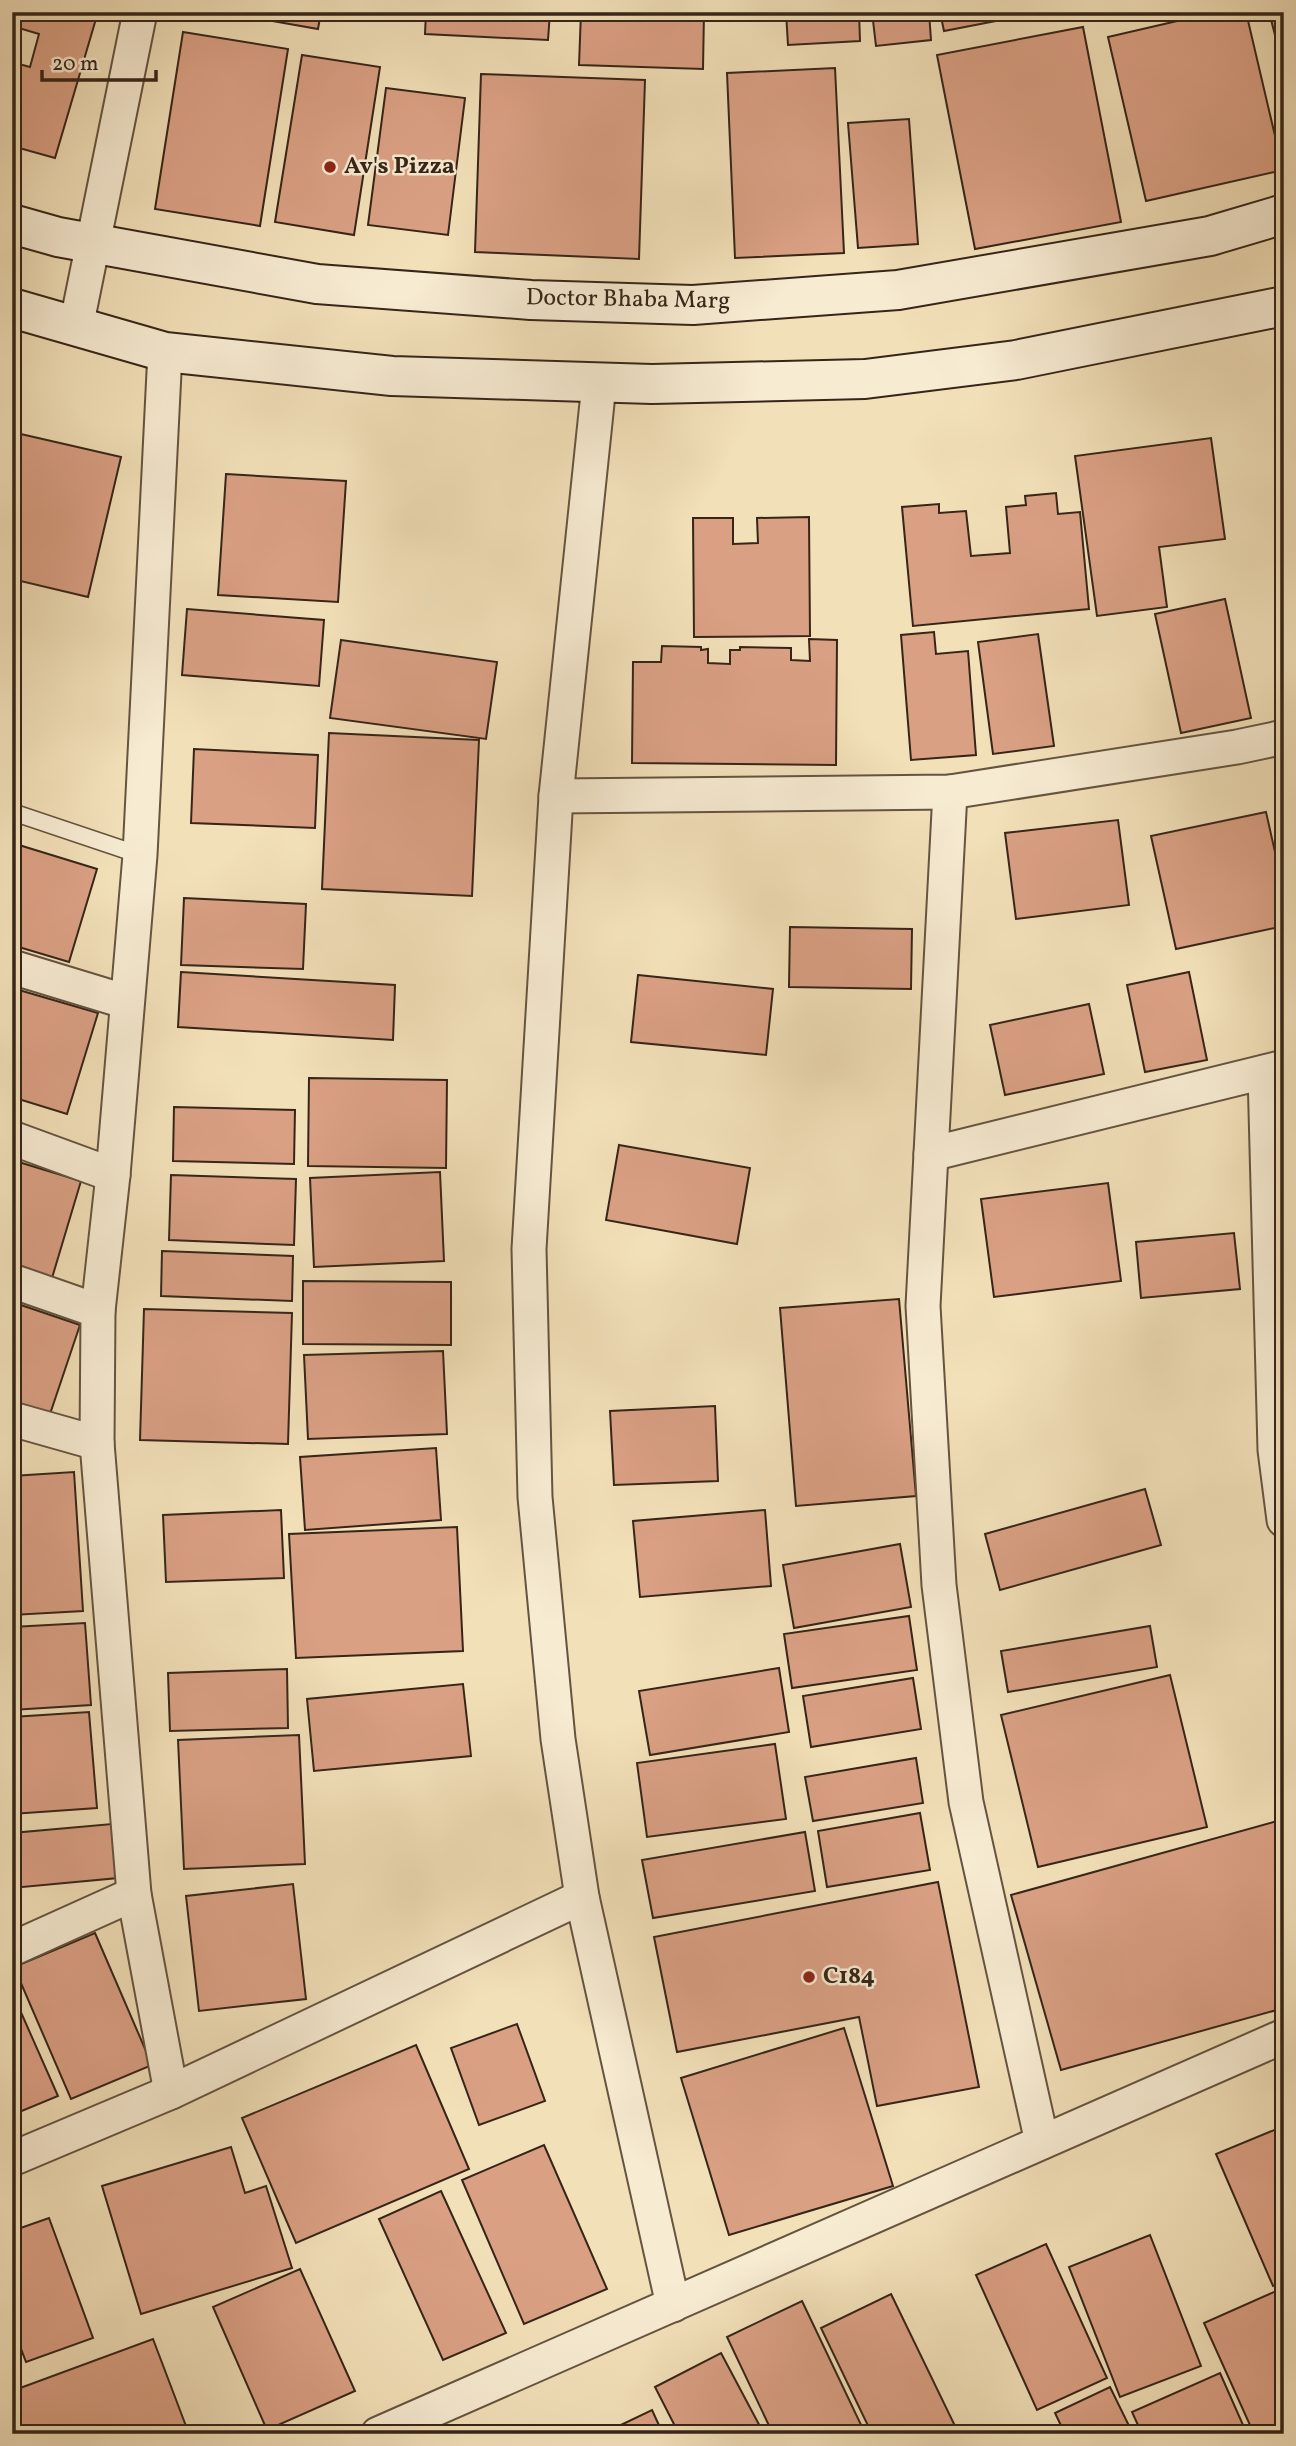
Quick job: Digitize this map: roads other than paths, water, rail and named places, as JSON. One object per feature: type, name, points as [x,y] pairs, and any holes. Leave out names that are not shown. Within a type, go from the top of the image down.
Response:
[{"type":"street","points":[[76,327],[140,12]]},
{"type":"street","name":"Doctor Bhaba Marg","points":[[12,224],[58,237],[317,285],[531,300],[693,305],[898,289],[1210,236],[1284,215]]},
{"type":"street","points":[[12,308],[166,352],[392,376],[599,384],[865,379],[1016,360],[1284,306]]},
{"type":"street","points":[[166,352],[140,855],[113,1175],[98,1311],[97,1443],[134,1894],[171,2092]]},
{"type":"street","points":[[599,384],[556,796],[529,1249],[535,1497],[558,1739],[582,1897],[673,2305]]},
{"type":"street","points":[[556,796],[950,792],[1237,747],[1284,737]]},
{"type":"street","points":[[950,792],[923,1306],[940,1585],[966,1802],[1042,2142]]},
{"type":"street","points":[[12,967],[127,1002]]},
{"type":"street","points":[[931,1154],[1274,1069],[1275,1450],[1284,1520]]},
{"type":"street","points":[[12,1138],[113,1175]]},
{"type":"street","points":[[12,1281],[98,1311]]},
{"type":"street","points":[[12,1419],[97,1443]]},
{"type":"street","points":[[12,1949],[134,1894]]},
{"type":"street","points":[[12,2159],[171,2092],[582,1897]]},
{"type":"street","points":[[378,2434],[440,2421],[673,2305],[1284,2036]]},
{"type":"lane","points":[[12,812],[140,855]]},
{"type":"place","name":"Av's Pizza","points":[[330,167]]},
{"type":"place","name":"C184","points":[[809,1977]]}]
